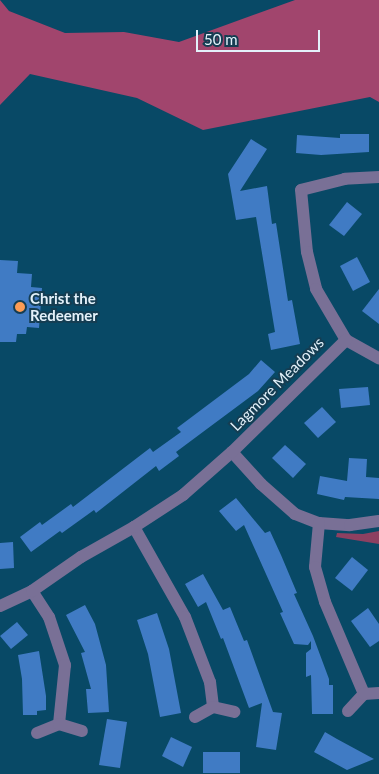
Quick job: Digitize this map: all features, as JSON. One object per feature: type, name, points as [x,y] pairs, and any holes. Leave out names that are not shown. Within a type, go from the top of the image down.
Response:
[{"type":"street","name":"Lagmore Meadows","points":[[379,178],[345,179],[301,190],[307,252],[316,289],[346,340],[379,358]]},
{"type":"street","name":"Lagmore Meadows","points":[[0,606],[32,591],[81,557],[134,527],[183,495],[232,452],[346,340]]},
{"type":"street","name":"Lagmore Meadows","points":[[232,452],[261,484],[295,514],[319,524],[350,525],[379,521]]},
{"type":"street","points":[[319,524],[315,567],[325,602],[364,694]]},
{"type":"street","points":[[134,527],[189,625],[210,682],[213,707]]},
{"type":"street","points":[[32,591],[49,617],[65,665],[59,724]]},
{"type":"street","points":[[348,711],[364,694],[379,693]]},
{"type":"street","points":[[195,717],[213,707],[234,712]]},
{"type":"street","points":[[37,733],[59,724],[82,731]]},
{"type":"shaded area","points":[[0,0],[9,11],[65,33],[124,32],[179,42],[295,0],[379,0],[379,102],[370,97],[203,130],[137,98],[30,74],[0,105]]},
{"type":"shaded area","points":[[379,531],[379,544],[336,537],[337,533],[363,534]]},
{"type":"building","points":[[340,134],[369,134],[369,152],[321,155],[296,153],[297,135],[340,138]]},
{"type":"building","points":[[251,139],[267,149],[240,191],[267,186],[272,224],[276,223],[288,301],[292,300],[300,344],[271,350],[268,334],[275,332],[256,217],[236,220],[228,174]]},
{"type":"building","points":[[347,202],[362,214],[344,236],[329,225]]},
{"type":"building","points":[[357,257],[370,282],[353,291],[340,266]]},
{"type":"building","name":"Christ the Redeemer","points":[[0,260],[18,261],[17,273],[32,274],[31,287],[42,288],[39,328],[27,327],[26,334],[17,334],[16,342],[0,342]]},
{"type":"building","points":[[379,289],[379,324],[362,311]]},
{"type":"building","points":[[261,360],[275,372],[258,391],[176,452],[179,456],[159,471],[156,466],[96,513],[94,510],[31,552],[20,537],[40,522],[42,525],[71,504],[73,507],[150,448],[153,452],[181,432],[177,428],[249,374]]},
{"type":"building","points":[[368,387],[370,405],[341,408],[339,389]]},
{"type":"building","points":[[322,407],[336,422],[318,438],[304,423]]},
{"type":"building","points":[[285,445],[306,464],[293,478],[272,458]]},
{"type":"building","points":[[349,458],[367,459],[366,477],[379,478],[379,499],[345,497],[344,500],[317,494],[320,476],[347,481]]},
{"type":"building","points":[[236,498],[265,533],[270,531],[281,555],[297,593],[294,594],[313,636],[329,679],[329,685],[333,685],[333,714],[312,714],[311,675],[306,677],[306,653],[311,649],[311,641],[308,645],[294,644],[280,613],[283,612],[244,525],[236,531],[219,511]]},
{"type":"building","points":[[13,542],[14,568],[0,569],[0,543]]},
{"type":"building","points":[[352,557],[368,570],[352,591],[335,578]]},
{"type":"building","points":[[203,574],[223,610],[230,607],[244,641],[247,640],[273,712],[282,713],[276,750],[256,747],[262,703],[249,708],[223,638],[221,639],[206,602],[198,607],[185,584]]},
{"type":"building","points":[[85,605],[95,624],[106,665],[109,712],[88,713],[86,689],[91,689],[81,653],[85,652],[66,615]]},
{"type":"building","points":[[368,608],[379,624],[379,641],[370,647],[351,621]]},
{"type":"building","points":[[157,613],[169,649],[181,713],[160,717],[148,654],[137,620]]},
{"type":"building","points":[[17,622],[28,635],[11,649],[0,636]]},
{"type":"building","points":[[39,651],[46,696],[46,710],[37,711],[37,715],[23,715],[22,679],[18,655]]},
{"type":"building","points":[[107,719],[127,722],[120,768],[99,765]]},
{"type":"building","points":[[325,732],[374,759],[347,770],[314,752]]},
{"type":"building","points":[[171,737],[192,747],[183,767],[162,756]]},
{"type":"building","points":[[203,752],[240,752],[240,773],[203,773]]},
{"type":"place","name":"Christ the Redeemer","points":[[20,307]]}]
